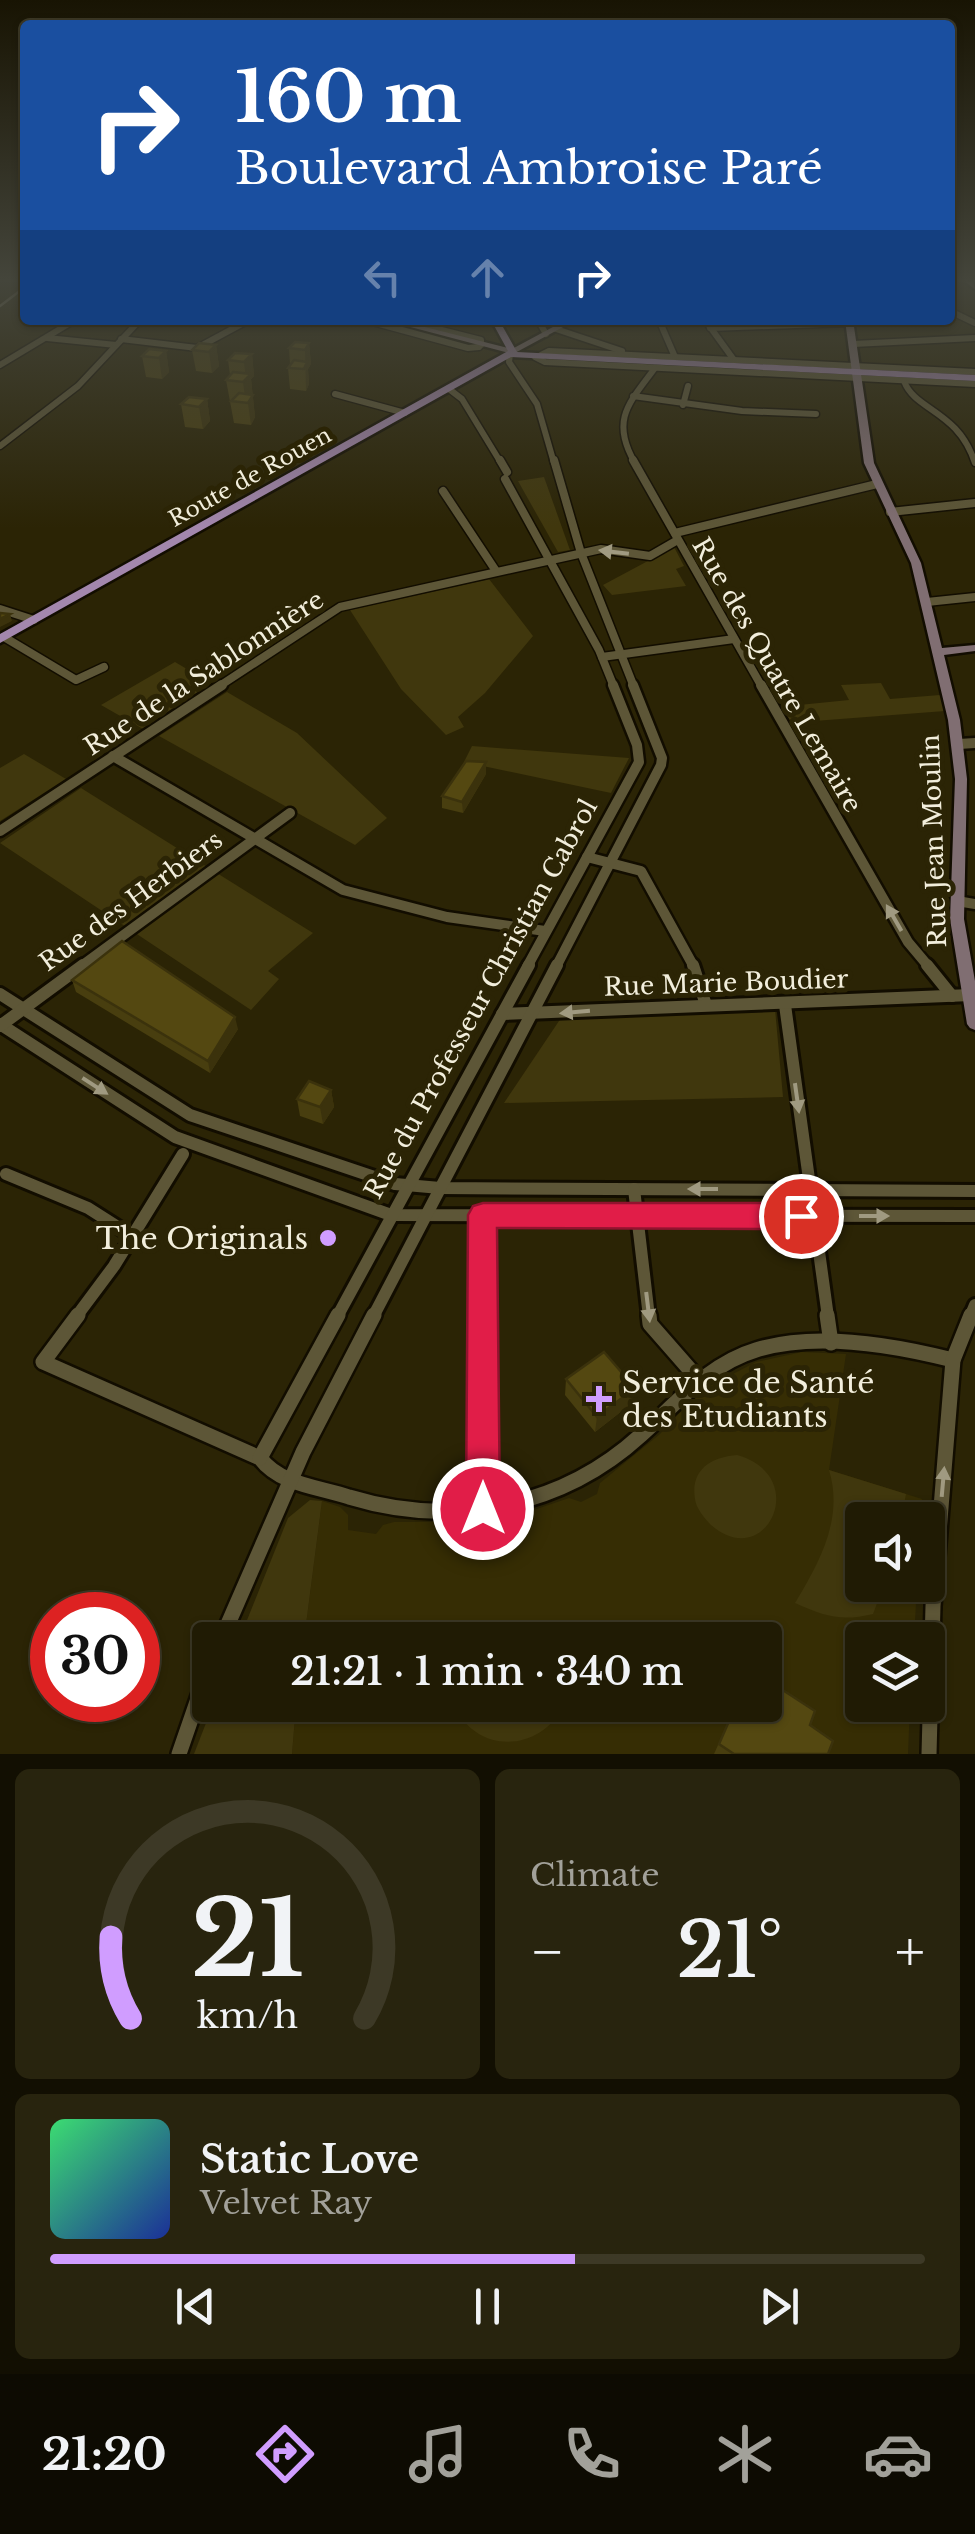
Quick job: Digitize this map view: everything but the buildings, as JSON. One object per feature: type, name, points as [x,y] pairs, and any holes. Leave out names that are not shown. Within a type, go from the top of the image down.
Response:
[{"type":"main road","name":"Route de Rouen","points":[[2,638],[492,364]]},
{"type":"main road","points":[[696,364],[974,379]]},
{"type":"main road","name":"Rue Jean Moulin","points":[[857,364],[869,463],[916,564],[928,602],[958,744],[957,901],[975,1024]]},
{"type":"main road","points":[[939,652],[975,648]]},
{"type":"street","points":[[0,446],[74,389],[98,364]]},
{"type":"street","points":[[228,1622],[290,1479],[662,766],[623,654],[581,553],[537,404],[510,364]]},
{"type":"street","points":[[579,364],[859,372],[904,381],[974,379]]},
{"type":"street","points":[[774,364],[974,379]]},
{"type":"street","name":"Rue des Quatre Lemaire","points":[[655,368],[633,396],[621,420],[622,441],[908,942],[952,996]]},
{"type":"street","points":[[904,381],[909,394],[932,404],[962,431],[975,464]]},
{"type":"street","points":[[683,405],[688,386]]},
{"type":"street","name":"Rue du Professeur Christian Cabrol","points":[[260,1458],[640,755],[602,656],[506,476],[462,399],[450,388]]},
{"type":"street","points":[[335,394],[405,413]]},
{"type":"street","points":[[633,396],[683,405],[816,414]]},
{"type":"street","name":"Rue de la Sablonnière","points":[[0,831],[340,608],[608,548],[650,556],[676,537],[877,484]]},
{"type":"street","points":[[442,491],[496,571]]},
{"type":"street","points":[[890,512],[975,503]]},
{"type":"street","points":[[928,602],[975,597]]},
{"type":"street","points":[[0,609],[34,620]]},
{"type":"street","points":[[2,638],[82,685],[104,667]]},
{"type":"street","points":[[602,656],[734,639]]},
{"type":"street","points":[[958,744],[975,743]]},
{"type":"street","points":[[113,756],[343,890],[447,917],[545,931]]},
{"type":"street","name":"Rue des Herbiers","points":[[0,1025],[290,813]]},
{"type":"street","points":[[587,857],[641,871],[690,956],[701,980],[706,1005]]},
{"type":"street","points":[[957,901],[975,904]]},
{"type":"street","points":[[0,994],[190,1114],[357,1172],[407,1185],[975,1190]]},
{"type":"street","name":"Rue Marie Boudier","points":[[502,1014],[971,996]]},
{"type":"street","points":[[784,1005],[831,1343]]},
{"type":"street","points":[[0,1025],[175,1138],[391,1215],[975,1216]]},
{"type":"street","points":[[183,1154],[132,1236],[43,1362],[260,1458],[272,1473],[379,1508],[438,1514],[483,1509],[580,1478],[625,1450],[699,1380],[756,1350],[831,1343],[953,1360]]},
{"type":"street","points":[[6,1174],[88,1208],[132,1236]]},
{"type":"street","points":[[634,1189],[650,1324],[699,1380]]},
{"type":"street","points":[[483,1215],[483,1509]]},
{"type":"street","points":[[929,1754],[934,1606],[953,1360],[975,1305]]},
{"type":"street","points":[[179,1754],[192,1716]]},
{"type":"shaded area","points":[[544,477],[570,550],[558,552],[518,481]]},
{"type":"shaded area","points":[[674,547],[684,566],[676,569],[686,586],[612,595],[603,585]]},
{"type":"shaded area","points":[[489,579],[533,636],[485,693],[458,717],[464,727],[446,735],[401,689],[350,610]]},
{"type":"shaded area","points":[[175,662],[212,684],[143,729],[101,705]]},
{"type":"shaded area","points":[[881,683],[890,699],[940,695],[945,711],[788,723],[779,707],[849,700],[841,685]]},
{"type":"shaded area","points":[[227,692],[297,733],[387,818],[355,845],[159,736]]},
{"type":"shaded area","points":[[472,746],[629,758],[611,793],[464,762]]},
{"type":"shaded area","points":[[24,754],[66,779],[0,821],[0,768]]},
{"type":"shaded area","points":[[81,788],[313,933],[268,971],[279,979],[251,1010],[0,843]]},
{"type":"shaded area","points":[[775,1009],[783,1097],[504,1103],[561,1018]]},
{"type":"shaded area","points":[[802,1352],[846,1354],[829,1470],[922,1499],[845,1502],[845,1602],[916,1602],[915,1622],[845,1622],[845,1722],[909,1722],[908,1754],[292,1754],[295,1722],[782,1722],[782,1622],[306,1622],[322,1501],[340,1507],[348,1515],[348,1530],[376,1534],[383,1525],[394,1522],[470,1522],[519,1515],[569,1498],[581,1502],[597,1494],[600,1483],[660,1434],[700,1391],[756,1362]]},
{"type":"shaded area","points":[[737,1455],[760,1466],[772,1482],[776,1499],[773,1516],[763,1529],[749,1537],[731,1537],[711,1525],[695,1499],[696,1480],[705,1466],[719,1458]]},
{"type":"shaded area","points":[[829,1470],[906,1494],[904,1502],[845,1502],[845,1602],[878,1602],[873,1614],[833,1616],[795,1603],[827,1540],[833,1488]]},
{"type":"shaded area","points":[[310,1500],[322,1501],[306,1622],[246,1622],[288,1518]]},
{"type":"shaded area","points":[[206,1722],[295,1722],[292,1754],[194,1754]]},
{"type":"shaded area","points":[[465,1722],[552,1722],[540,1733],[508,1742],[477,1733]]},
{"type":"place","name":"The Originals","points":[[328,1238]]},
{"type":"place","name":"Service de Santé des Etudiants","points":[[599,1399]]},
{"type":"route","points":[[483,1509],[483,1215],[801,1216]]}]
